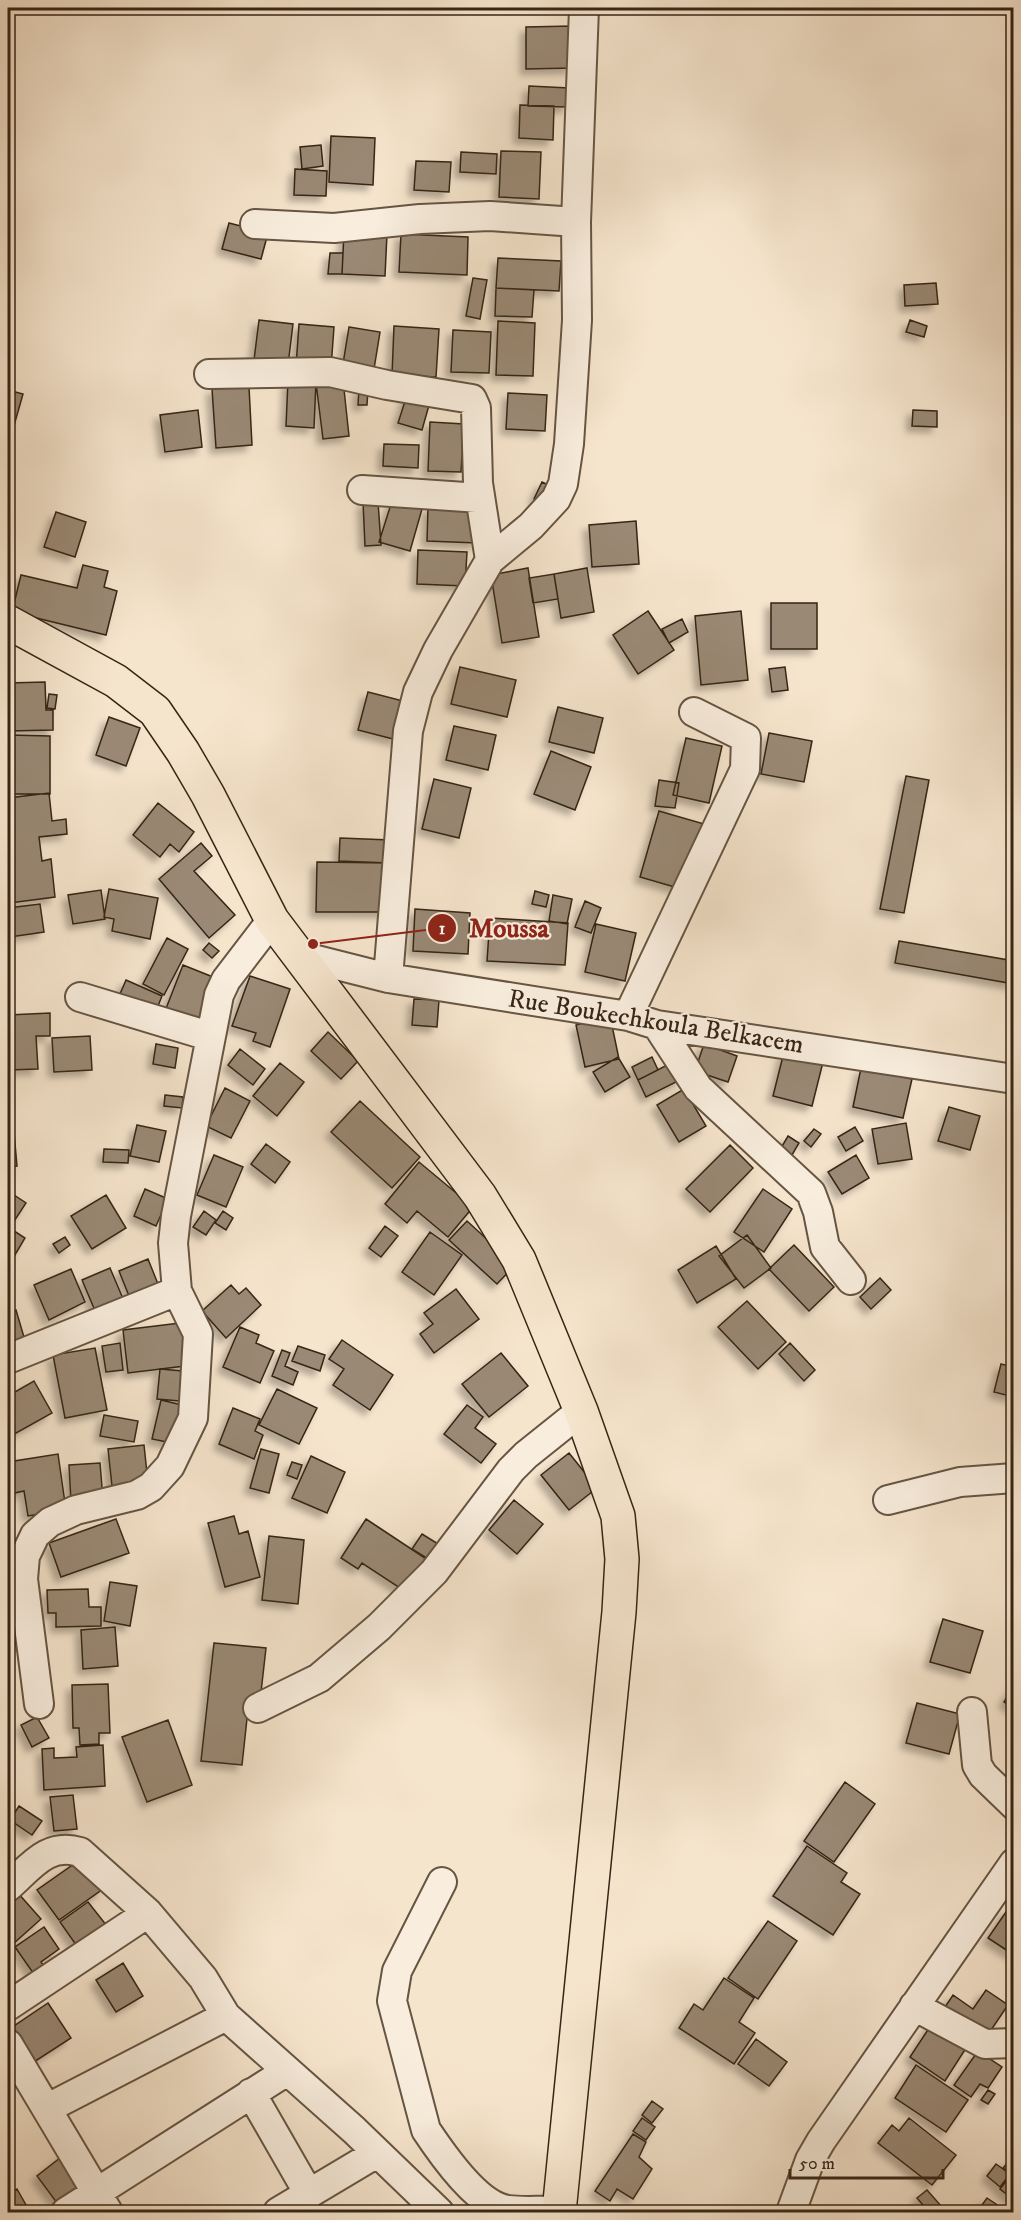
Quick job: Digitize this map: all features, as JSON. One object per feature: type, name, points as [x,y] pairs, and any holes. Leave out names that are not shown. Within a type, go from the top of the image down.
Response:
[{"type":"main road","points":[[8,622],[116,681],[155,711],[183,752],[208,795],[272,920],[480,1196],[519,1260],[581,1411],[618,1516],[622,1559],[619,1612],[559,2212]]},
{"type":"street","points":[[388,978],[408,731],[418,692],[438,650],[490,560],[531,526],[556,499],[563,484],[569,444],[577,320],[576,222],[584,8]]},
{"type":"street","points":[[255,224],[334,228],[420,219],[490,216],[576,222]]},
{"type":"street","points":[[209,374],[330,372],[387,385],[468,396],[475,402],[476,408],[480,498],[490,560]]},
{"type":"street","points":[[362,490],[480,498]]},
{"type":"street","points":[[628,1016],[745,769],[746,738],[694,712]]},
{"type":"street","points":[[39,1704],[15,1584],[35,1535],[50,1522],[76,1510],[137,1495],[151,1487],[170,1466],[193,1418],[198,1334],[177,1291],[173,1243],[176,1216],[209,1036],[219,995],[226,980],[272,920]]},
{"type":"street","name":"Rue Boukechkoula Belkacem","points":[[301,956],[388,978],[628,1016],[657,1025],[1014,1079]]},
{"type":"street","points":[[80,997],[209,1036]]},
{"type":"street","points":[[657,1025],[698,1088],[811,1194],[818,1212],[825,1247],[850,1280]]},
{"type":"street","points":[[8,1359],[177,1291]]},
{"type":"street","points":[[258,1708],[319,1678],[379,1627],[434,1572],[511,1470],[526,1455],[581,1411]]},
{"type":"street","points":[[888,1500],[960,1482],[1014,1478]]},
{"type":"street","points":[[972,1712],[977,1765],[1014,1805]]},
{"type":"street","points":[[8,1887],[53,1849],[66,1848],[80,1852],[148,1913],[203,1978],[226,2016],[439,2212]]},
{"type":"street","points":[[791,2212],[810,2160],[1014,1863]]},
{"type":"street","points":[[442,1882],[404,1955],[394,1980],[392,2001],[426,2130],[438,2148],[485,2201],[506,2210],[559,2212]]},
{"type":"street","points":[[8,2006],[148,1913]]},
{"type":"street","points":[[914,2006],[985,2044],[1014,2043]]},
{"type":"street","points":[[48,2108],[226,2016]]},
{"type":"street","points":[[8,2044],[48,2108],[102,2203]]},
{"type":"street","points":[[66,2212],[102,2203],[251,2093],[287,2071]]},
{"type":"street","points":[[251,2093],[309,2194]]},
{"type":"street","points":[[278,2212],[377,2153]]},
{"type":"building","points":[[572,26],[572,68],[526,69],[526,27]]},
{"type":"building","points":[[529,86],[569,88],[568,107],[528,106]]},
{"type":"building","points":[[520,105],[554,106],[553,140],[519,138]]},
{"type":"building","points":[[331,136],[375,138],[373,185],[329,182]]},
{"type":"building","points":[[321,145],[323,166],[302,169],[300,147]]},
{"type":"building","points":[[501,151],[541,152],[539,199],[499,197]]},
{"type":"building","points":[[461,152],[497,154],[496,174],[460,172]]},
{"type":"building","points":[[416,161],[451,162],[449,192],[414,190]]},
{"type":"building","points":[[295,169],[327,171],[326,196],[294,195]]},
{"type":"building","points":[[229,223],[268,233],[261,259],[222,249]]},
{"type":"building","points":[[344,232],[387,234],[385,276],[342,274]]},
{"type":"building","points":[[401,234],[468,237],[467,275],[399,272]]},
{"type":"building","points":[[330,253],[343,253],[342,274],[328,274]]},
{"type":"building","points":[[498,258],[561,261],[559,291],[496,288]]},
{"type":"building","points":[[473,278],[487,280],[480,319],[466,316]]},
{"type":"building","points":[[936,283],[938,304],[905,306],[904,285]]},
{"type":"building","points":[[496,288],[534,290],[532,317],[495,316]]},
{"type":"building","points":[[259,320],[293,324],[288,365],[254,360]]},
{"type":"building","points":[[910,320],[927,326],[924,337],[906,332]]},
{"type":"building","points":[[498,321],[535,323],[533,376],[496,375]]},
{"type":"building","points":[[299,324],[334,327],[331,368],[296,366]]},
{"type":"building","points":[[394,326],[439,329],[436,377],[392,375]]},
{"type":"building","points":[[349,327],[380,332],[374,369],[343,364]]},
{"type":"building","points":[[453,330],[491,332],[489,373],[451,372]]},
{"type":"building","points":[[288,380],[316,381],[314,428],[286,426]]},
{"type":"building","points":[[343,380],[349,436],[323,439],[316,383]]},
{"type":"building","points":[[249,387],[252,445],[216,448],[212,389]]},
{"type":"building","points":[[359,388],[368,389],[367,405],[358,405]]},
{"type":"building","points":[[8,390],[23,394],[11,436],[8,435]]},
{"type":"building","points":[[408,392],[431,398],[422,430],[398,423]]},
{"type":"building","points":[[508,393],[547,395],[545,431],[506,429]]},
{"type":"building","points":[[198,410],[202,447],[165,452],[160,415]]},
{"type":"building","points":[[913,410],[937,411],[937,427],[912,426]]},
{"type":"building","points":[[430,422],[464,424],[461,472],[428,471]]},
{"type":"building","points":[[384,444],[419,445],[418,468],[383,466]]},
{"type":"building","points":[[542,482],[559,490],[551,507],[534,499]]},
{"type":"building","points":[[378,501],[381,545],[365,546],[363,502]]},
{"type":"building","points":[[392,501],[422,509],[410,551],[379,542]]},
{"type":"building","points":[[428,507],[479,509],[477,543],[427,541]]},
{"type":"building","points":[[56,512],[86,522],[75,557],[44,547]]},
{"type":"building","points":[[636,521],[639,564],[592,567],[589,525]]},
{"type":"building","points":[[418,550],[467,552],[465,586],[417,584]]},
{"type":"building","points":[[83,565],[108,571],[104,587],[117,591],[106,635],[12,612],[21,575],[77,588]]},
{"type":"building","points":[[528,568],[539,637],[502,643],[491,575]]},
{"type":"building","points":[[587,568],[594,612],[561,618],[554,574]]},
{"type":"building","points":[[554,574],[558,599],[533,603],[529,578]]},
{"type":"building","points":[[771,603],[817,603],[817,649],[771,649]]},
{"type":"building","points":[[648,611],[674,650],[638,674],[613,635]]},
{"type":"building","points":[[741,611],[748,680],[701,685],[695,616]]},
{"type":"building","points":[[682,619],[688,632],[669,643],[662,629]]},
{"type":"building","points":[[460,667],[516,680],[507,717],[451,704]]},
{"type":"building","points":[[785,667],[788,690],[772,692],[769,669]]},
{"type":"building","points":[[45,682],[46,710],[53,710],[53,730],[8,731],[8,683]]},
{"type":"building","points":[[368,692],[407,702],[397,740],[358,730]]},
{"type":"building","points":[[49,694],[57,695],[55,709],[47,708]]},
{"type":"building","points":[[558,707],[603,718],[594,753],[549,742]]},
{"type":"building","points":[[109,717],[140,728],[126,766],[96,755]]},
{"type":"building","points":[[454,726],[496,735],[488,770],[446,760]]},
{"type":"building","points":[[769,733],[812,741],[804,782],[761,774]]},
{"type":"building","points":[[8,735],[50,736],[50,794],[8,794]]},
{"type":"building","points":[[686,738],[722,746],[709,803],[673,795]]},
{"type":"building","points":[[551,751],[591,767],[575,810],[534,794]]},
{"type":"building","points":[[906,776],[929,780],[904,913],[880,909]]},
{"type":"building","points":[[434,779],[471,788],[459,838],[422,829]]},
{"type":"building","points":[[659,780],[679,783],[675,808],[655,806]]},
{"type":"building","points":[[49,793],[52,821],[66,819],[67,834],[39,837],[42,861],[51,859],[55,897],[10,903],[8,798]]},
{"type":"building","points":[[158,803],[194,832],[179,852],[170,844],[160,857],[133,835]]},
{"type":"building","points":[[659,811],[704,824],[685,890],[640,877]]},
{"type":"building","points":[[340,838],[390,840],[389,863],[339,861]]},
{"type":"building","points":[[201,843],[212,856],[194,871],[235,915],[209,938],[159,879]]},
{"type":"building","points":[[317,862],[389,863],[389,912],[316,912]]},
{"type":"building","points":[[109,889],[158,898],[150,939],[112,931],[114,919],[104,917]]},
{"type":"building","points":[[101,890],[105,919],[73,924],[68,895]]},
{"type":"building","points":[[535,891],[549,895],[546,907],[532,904]]},
{"type":"building","points":[[553,895],[572,899],[567,924],[549,921]]},
{"type":"building","points":[[585,901],[601,908],[591,933],[575,927]]},
{"type":"building","points":[[40,904],[44,932],[10,937],[8,908]]},
{"type":"building","points":[[415,909],[470,913],[468,954],[413,951]]},
{"type":"building","points":[[490,918],[568,923],[565,965],[487,961]]},
{"type":"building","points":[[596,924],[636,933],[625,981],[585,972]]},
{"type":"building","points":[[167,938],[188,949],[164,995],[143,984]]},
{"type":"building","points":[[899,941],[1014,961],[1014,984],[895,963]]},
{"type":"building","points":[[209,943],[219,951],[212,958],[203,950]]},
{"type":"building","points":[[183,965],[223,981],[204,1027],[165,1011]]},
{"type":"building","points":[[250,976],[290,989],[270,1047],[253,1041],[256,1033],[232,1026]]},
{"type":"building","points":[[126,980],[162,996],[156,1011],[120,994]]},
{"type":"building","points":[[414,999],[439,1000],[437,1027],[412,1025]]},
{"type":"building","points":[[50,1013],[50,1036],[36,1036],[38,1069],[8,1070],[8,1015]]},
{"type":"building","points":[[610,1016],[619,1059],[585,1067],[576,1025]]},
{"type":"building","points":[[328,1032],[358,1061],[341,1079],[311,1051]]},
{"type":"building","points":[[90,1036],[92,1070],[54,1072],[52,1038]]},
{"type":"building","points":[[156,1044],[178,1048],[175,1068],[153,1064]]},
{"type":"building","points":[[704,1044],[737,1056],[728,1082],[695,1071]]},
{"type":"building","points":[[240,1049],[265,1069],[253,1085],[228,1065]]},
{"type":"building","points":[[784,1052],[823,1062],[812,1106],[773,1096]]},
{"type":"building","points":[[618,1057],[630,1077],[605,1092],[593,1072]]},
{"type":"building","points":[[652,1057],[658,1070],[638,1080],[632,1067]]},
{"type":"building","points":[[673,1062],[682,1079],[646,1097],[638,1080]]},
{"type":"building","points":[[280,1063],[304,1082],[277,1116],[253,1096]]},
{"type":"building","points":[[861,1068],[912,1079],[903,1118],[853,1107]]},
{"type":"building","points":[[225,1088],[250,1101],[231,1138],[206,1126]]},
{"type":"building","points":[[684,1089],[706,1126],[679,1142],[657,1105]]},
{"type":"building","points":[[165,1095],[183,1097],[182,1108],[164,1106]]},
{"type":"building","points":[[360,1101],[420,1157],[392,1188],[331,1132]]},
{"type":"building","points":[[949,1107],[980,1116],[970,1150],[938,1141]]},
{"type":"building","points":[[13,1121],[17,1166],[8,1167],[8,1122]]},
{"type":"building","points":[[906,1123],[912,1159],[878,1164],[872,1129]]},
{"type":"building","points":[[137,1125],[166,1131],[159,1162],[130,1156]]},
{"type":"building","points":[[855,1127],[863,1141],[846,1151],[838,1137]]},
{"type":"building","points":[[814,1129],[821,1134],[811,1147],[804,1141]]},
{"type":"building","points":[[788,1136],[799,1143],[792,1155],[781,1148]]},
{"type":"building","points":[[266,1144],[290,1162],[275,1183],[251,1164]]},
{"type":"building","points":[[730,1145],[753,1168],[710,1212],[686,1189]]},
{"type":"building","points":[[104,1149],[129,1150],[128,1163],[103,1162]]},
{"type":"building","points":[[214,1155],[243,1167],[226,1207],[197,1195]]},
{"type":"building","points":[[856,1155],[869,1178],[842,1194],[828,1172]]},
{"type":"building","points":[[419,1162],[473,1207],[448,1237],[417,1211],[407,1223],[385,1204]]},
{"type":"building","points":[[145,1189],[168,1199],[156,1226],[134,1216]]},
{"type":"building","points":[[763,1189],[792,1209],[764,1252],[734,1232]]},
{"type":"building","points":[[8,1191],[26,1203],[11,1226],[8,1224]]},
{"type":"building","points":[[106,1195],[126,1228],[92,1249],[71,1216]]},
{"type":"building","points":[[204,1211],[216,1220],[206,1235],[193,1227]]},
{"type":"building","points":[[223,1211],[233,1218],[226,1230],[215,1223]]},
{"type":"building","points":[[467,1221],[515,1265],[497,1284],[449,1240]]},
{"type":"building","points":[[385,1226],[398,1236],[381,1257],[369,1248]]},
{"type":"building","points":[[8,1227],[25,1238],[9,1265],[8,1263]]},
{"type":"building","points":[[430,1232],[462,1255],[434,1295],[402,1272]]},
{"type":"building","points":[[747,1235],[771,1268],[744,1288],[719,1256]]},
{"type":"building","points":[[65,1237],[70,1245],[59,1253],[53,1244]]},
{"type":"building","points":[[794,1245],[834,1287],[809,1311],[769,1269]]},
{"type":"building","points":[[716,1246],[736,1279],[697,1303],[678,1270]]},
{"type":"building","points":[[148,1259],[160,1289],[131,1301],[119,1271]]},
{"type":"building","points":[[110,1268],[124,1301],[96,1313],[82,1280]]},
{"type":"building","points":[[71,1269],[85,1302],[49,1320],[34,1285]]},
{"type":"building","points":[[880,1278],[891,1290],[871,1309],[860,1297]]},
{"type":"building","points":[[231,1285],[239,1294],[246,1288],[261,1305],[226,1338],[202,1311]]},
{"type":"building","points":[[456,1289],[479,1319],[434,1353],[420,1334],[433,1324],[424,1313]]},
{"type":"building","points":[[747,1301],[786,1342],[758,1369],[718,1327]]},
{"type":"building","points":[[16,1310],[26,1344],[8,1350],[8,1313]]},
{"type":"building","points":[[188,1322],[193,1365],[128,1373],[123,1330]]},
{"type":"building","points":[[240,1327],[259,1335],[256,1343],[274,1351],[260,1383],[223,1367]]},
{"type":"building","points":[[342,1340],[393,1375],[370,1410],[333,1385],[344,1369],[329,1359]]},
{"type":"building","points":[[120,1343],[123,1370],[106,1372],[102,1346]]},
{"type":"building","points":[[790,1343],[815,1370],[804,1381],[779,1354]]},
{"type":"building","points":[[298,1346],[325,1355],[320,1371],[292,1361]]},
{"type":"building","points":[[95,1348],[107,1410],[65,1418],[53,1355]]},
{"type":"building","points":[[282,1350],[290,1353],[285,1366],[298,1372],[293,1385],[272,1376]]},
{"type":"building","points":[[501,1353],[528,1386],[489,1417],[462,1384]]},
{"type":"building","points":[[1001,1364],[1014,1367],[1014,1397],[994,1392]]},
{"type":"building","points":[[160,1369],[194,1372],[191,1402],[157,1399]]},
{"type":"building","points":[[34,1381],[52,1413],[9,1437],[8,1396]]},
{"type":"building","points":[[277,1389],[317,1408],[299,1444],[259,1425]]},
{"type":"building","points":[[161,1400],[186,1406],[177,1444],[152,1439]]},
{"type":"building","points":[[467,1405],[483,1417],[475,1428],[496,1444],[481,1463],[444,1434]]},
{"type":"building","points":[[233,1408],[260,1419],[255,1431],[263,1435],[254,1459],[219,1444]]},
{"type":"building","points":[[104,1415],[138,1421],[134,1442],[100,1436]]},
{"type":"building","points":[[144,1445],[148,1483],[112,1486],[108,1449]]},
{"type":"building","points":[[261,1449],[279,1454],[269,1493],[250,1488]]},
{"type":"building","points":[[569,1453],[597,1488],[569,1510],[541,1475]]},
{"type":"building","points":[[58,1454],[66,1510],[28,1516],[24,1491],[10,1494],[8,1462]]},
{"type":"building","points":[[311,1456],[345,1472],[327,1513],[292,1498]]},
{"type":"building","points":[[292,1462],[302,1465],[297,1479],[287,1475]]},
{"type":"building","points":[[100,1463],[103,1499],[71,1502],[69,1465]]},
{"type":"building","points":[[514,1500],[543,1524],[517,1554],[489,1530]]},
{"type":"building","points":[[234,1516],[239,1534],[248,1531],[260,1577],[225,1587],[208,1523]]},
{"type":"building","points":[[116,1519],[129,1553],[61,1577],[49,1543]]},
{"type":"building","points":[[366,1519],[431,1562],[409,1594],[362,1563],[358,1569],[341,1558]]},
{"type":"building","points":[[422,1534],[443,1547],[433,1562],[412,1549]]},
{"type":"building","points":[[269,1536],[304,1540],[298,1604],[262,1600]]},
{"type":"building","points":[[15,1547],[19,1570],[8,1573],[8,1548]]},
{"type":"building","points":[[110,1582],[137,1586],[130,1626],[104,1621]]},
{"type":"building","points":[[88,1589],[89,1607],[101,1607],[101,1626],[56,1627],[56,1613],[48,1613],[47,1590]]},
{"type":"building","points":[[19,1606],[26,1643],[8,1647],[8,1608]]},
{"type":"building","points":[[943,1619],[983,1631],[970,1673],[930,1662]]},
{"type":"building","points":[[115,1627],[118,1666],[83,1669],[81,1630]]},
{"type":"building","points":[[214,1643],[266,1648],[260,1701],[249,1700],[242,1765],[201,1761]]},
{"type":"building","points":[[108,1684],[110,1733],[99,1733],[99,1744],[80,1745],[79,1728],[73,1728],[72,1685]]},
{"type":"building","points":[[1014,1686],[1014,1708],[1004,1702]]},
{"type":"building","points":[[917,1703],[960,1714],[949,1754],[906,1743]]},
{"type":"building","points":[[37,1717],[49,1738],[32,1747],[21,1725]]},
{"type":"building","points":[[168,1720],[192,1785],[147,1802],[122,1737]]},
{"type":"building","points":[[103,1745],[105,1786],[44,1790],[42,1749],[54,1748],[54,1758],[77,1757],[76,1747]]},
{"type":"building","points":[[845,1782],[875,1804],[834,1862],[804,1841]]},
{"type":"building","points":[[8,1795],[14,1818],[8,1820]]},
{"type":"building","points":[[73,1795],[77,1829],[54,1831],[50,1797]]},
{"type":"building","points":[[19,1806],[42,1821],[32,1835],[10,1820]]},
{"type":"building","points":[[807,1846],[847,1873],[841,1882],[860,1894],[833,1935],[773,1896]]},
{"type":"building","points":[[81,1859],[103,1889],[59,1920],[37,1890]]},
{"type":"building","points":[[17,1892],[41,1919],[13,1944],[8,1938],[8,1901]]},
{"type":"building","points":[[88,1902],[111,1931],[81,1952],[60,1922]]},
{"type":"building","points":[[1008,1909],[1014,1913],[1014,1955],[988,1938]]},
{"type":"building","points":[[768,1921],[797,1941],[758,1999],[728,1978]]},
{"type":"building","points":[[44,1927],[59,1949],[41,1962],[48,1972],[38,1980],[15,1947]]},
{"type":"building","points":[[123,1963],[143,1996],[116,2012],[96,1980]]},
{"type":"building","points":[[724,1978],[754,1998],[739,2022],[755,2033],[734,2064],[679,2028],[694,2004],[703,2010]]},
{"type":"building","points":[[986,1990],[1008,2005],[987,2036],[945,2007],[953,1995],[973,2009]]},
{"type":"building","points":[[48,2003],[71,2038],[34,2062],[11,2028]]},
{"type":"building","points":[[933,2022],[968,2045],[945,2081],[910,2057]]},
{"type":"building","points":[[756,2039],[787,2062],[769,2086],[738,2064]]},
{"type":"building","points":[[978,2051],[1002,2067],[988,2088],[980,2084],[971,2097],[954,2085]]},
{"type":"building","points":[[916,2065],[968,2100],[946,2132],[895,2098]]},
{"type":"building","points":[[988,2090],[995,2094],[988,2104],[981,2100]]},
{"type":"building","points":[[652,2101],[663,2109],[652,2123],[642,2115]]},
{"type":"building","points":[[642,2118],[655,2127],[646,2140],[633,2131]]},
{"type":"building","points":[[909,2118],[956,2155],[932,2185],[878,2143],[892,2125],[899,2131]]},
{"type":"building","points":[[633,2134],[646,2142],[639,2157],[652,2169],[633,2199],[617,2189],[610,2201],[595,2191]]},
{"type":"building","points":[[65,2154],[88,2185],[60,2207],[37,2176]]},
{"type":"building","points":[[1010,2160],[1014,2163],[1013,2175],[1003,2168]]},
{"type":"building","points":[[996,2164],[1010,2174],[1000,2187],[987,2176]]},
{"type":"building","points":[[1011,2175],[1014,2177],[1014,2200],[1000,2189]]},
{"type":"building","points":[[17,2189],[30,2212],[8,2212],[8,2194]]},
{"type":"building","points":[[927,2190],[942,2207],[935,2212],[929,2212],[917,2198]]},
{"type":"building","points":[[987,2198],[1008,2212],[977,2212]]},
{"type":"place","name":"Moussa","points":[[313,944]]}]
